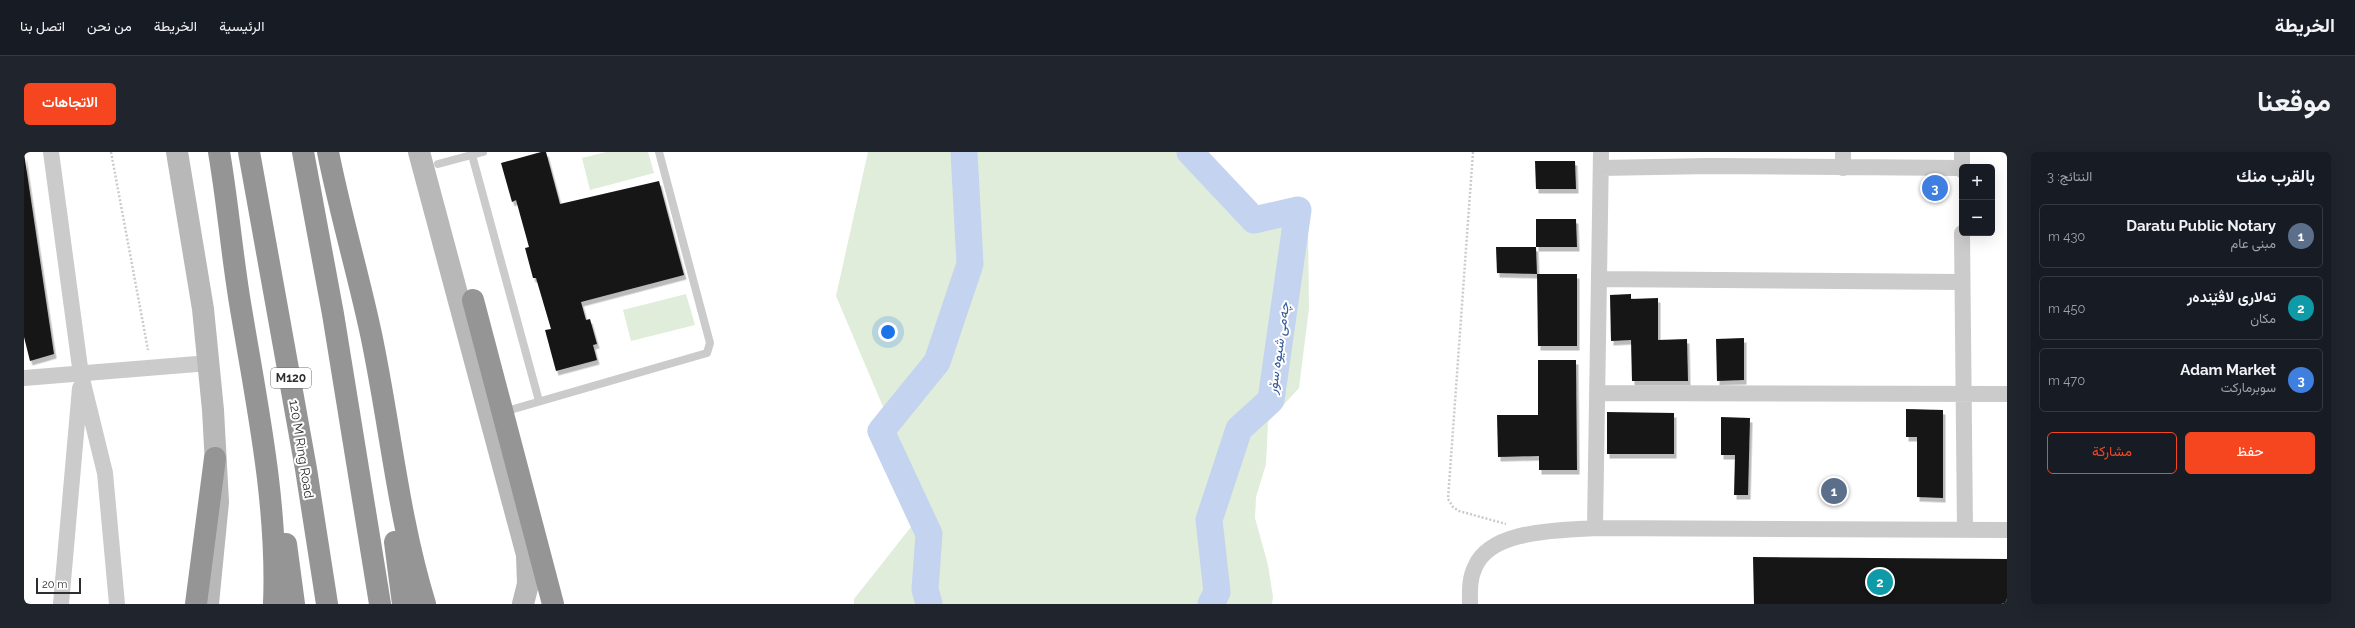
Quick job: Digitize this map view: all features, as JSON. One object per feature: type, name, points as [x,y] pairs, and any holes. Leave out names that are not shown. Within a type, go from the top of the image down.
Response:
[{"type":"highway","points":[[219,152],[226,192],[234,265],[265,458],[275,564],[274,604]]},
{"type":"highway","name":"120 M Ring Road","points":[[249,152],[306,469],[327,604]]},
{"type":"highway","points":[[302,152],[333,314],[380,604]]},
{"type":"highway","points":[[328,152],[377,418],[404,604]]},
{"type":"highway","points":[[226,192],[238,241],[253,321],[294,604]]},
{"type":"highway","points":[[340,213],[371,335],[401,511],[424,604]]},
{"type":"highway","points":[[473,300],[553,604]]},
{"type":"highway","points":[[196,604],[215,458]]},
{"type":"street","points":[[51,152],[81,375],[106,473],[117,604]]},
{"type":"street","points":[[177,152],[203,309],[215,458],[218,515],[208,604]]},
{"type":"street","points":[[420,152],[527,555],[528,584],[523,604]]},
{"type":"street","points":[[1595,528],[1601,152]]},
{"type":"street","points":[[1962,152],[1962,164]]},
{"type":"street","points":[[436,158],[473,300]]},
{"type":"street","points":[[1601,168],[1710,159],[1843,160],[1959,169]]},
{"type":"street","points":[[1962,236],[1962,394],[1965,530]]},
{"type":"street","points":[[1599,279],[1962,282]]},
{"type":"street","points":[[24,378],[81,375],[208,363]]},
{"type":"street","points":[[61,604],[81,375]]},
{"type":"street","points":[[1597,393],[2007,394]]},
{"type":"street","points":[[1470,604],[1470,582],[1475,567],[1483,554],[1495,544],[1539,533],[1595,528],[2007,530]]},
{"type":"lane","points":[[436,158],[472,155],[483,152]]},
{"type":"lane","points":[[503,412],[702,356],[709,349],[710,343],[659,152]]},
{"type":"lane","points":[[472,155],[539,402]]},
{"type":"path","points":[[111,152],[148,350]]},
{"type":"path","points":[[1473,152],[1448,500],[1458,511],[1510,525]]},
{"type":"green space","points":[[606,152],[648,152],[654,173],[590,190],[582,158]]},
{"type":"green space","points":[[868,152],[1206,152],[1232,200],[1308,226],[1309,308],[1299,388],[1268,422],[1266,464],[1256,497],[1255,518],[1268,565],[1273,597],[1272,604],[854,604],[854,599],[926,508],[836,296]]},
{"type":"green space","points":[[686,294],[695,325],[631,341],[623,310]]},
{"type":"building","points":[[546,152],[560,204],[659,181],[684,275],[581,302],[586,320],[590,319],[597,344],[593,345],[597,360],[556,371],[545,330],[551,329],[536,278],[533,278],[525,248],[529,247],[516,200],[512,202],[501,163]]},
{"type":"building","points":[[24,153],[54,354],[30,361],[24,337]]},
{"type":"building","points":[[1535,161],[1575,161],[1576,189],[1536,189]]},
{"type":"building","points":[[1536,219],[1576,219],[1577,247],[1536,247]]},
{"type":"building","points":[[1496,247],[1536,247],[1537,274],[1497,273]]},
{"type":"building","points":[[1537,274],[1577,274],[1577,346],[1538,346]]},
{"type":"building","points":[[1631,294],[1631,299],[1658,298],[1658,340],[1687,339],[1688,381],[1632,381],[1631,340],[1611,341],[1610,295]]},
{"type":"building","points":[[1744,338],[1744,380],[1717,381],[1716,339]]},
{"type":"building","points":[[1538,360],[1576,360],[1577,470],[1539,470],[1539,456],[1498,457],[1497,415],[1538,415]]},
{"type":"building","points":[[1906,409],[1943,410],[1943,498],[1917,497],[1917,437],[1906,437]]},
{"type":"building","points":[[1607,412],[1674,413],[1674,454],[1607,454]]},
{"type":"building","points":[[1721,417],[1750,418],[1748,495],[1734,495],[1735,455],[1721,455]]},
{"type":"building","points":[[1753,557],[2007,559],[2007,604],[1754,604]]},
{"type":"waterway","points":[[929,604],[925,589],[929,534],[881,431],[937,362],[970,264],[964,152]]},
{"type":"waterway","name":"چەمی شیوە سۆر","points":[[1190,152],[1254,220],[1298,210],[1271,400],[1239,429],[1209,520],[1217,592],[1211,604]]},
{"type":"place","name":"Adam Market","points":[[1935,188]]},
{"type":"place","name":"Daratu Public Notary","points":[[1834,491]]},
{"type":"place","name":"تەلاری لاڤێندەر","points":[[1880,582]]}]
